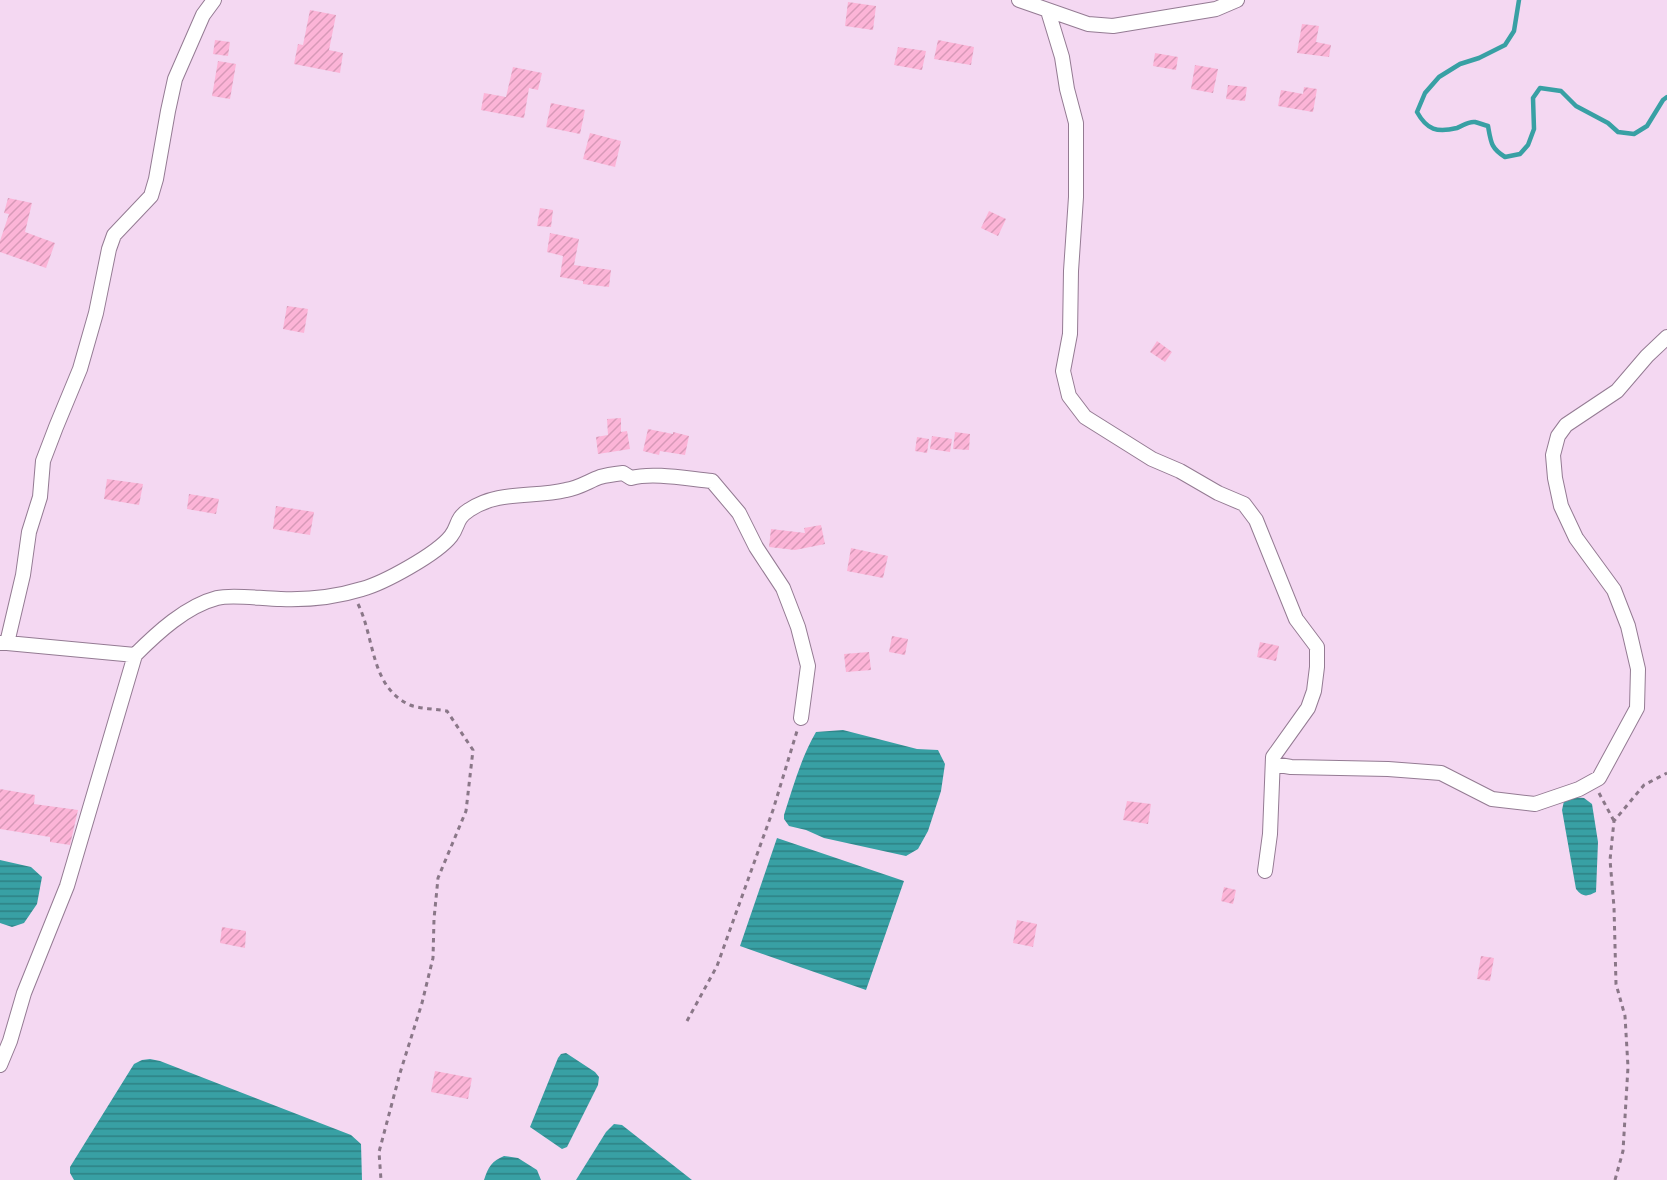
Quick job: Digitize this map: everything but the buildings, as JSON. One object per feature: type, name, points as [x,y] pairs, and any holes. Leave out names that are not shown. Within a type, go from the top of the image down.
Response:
[{"type":"street","points":[[135,655],[3,643],[23,575],[29,532],[40,498],[43,461],[80,369],[96,313],[109,249],[114,235],[151,196],[175,79],[203,15],[214,0]]},
{"type":"street","points":[[1019,0],[1088,24],[1113,26],[1216,9],[1238,0]]},
{"type":"street","points":[[1048,11],[1062,57],[1076,123],[1076,197],[1070,334],[1063,371],[1069,396],[1084,417],[1152,459],[1244,504],[1256,520],[1296,619],[1317,647],[1314,691],[1308,708],[1273,757],[1271,827],[1265,871]]},
{"type":"street","points":[[1273,764],[1441,773],[1492,800],[1535,804],[1579,789],[1599,778],[1637,708],[1638,669],[1628,626],[1614,590],[1576,538],[1561,506],[1553,455],[1558,436],[1566,425],[1617,391],[1667,337]]},
{"type":"street","points":[[0,1065],[10,1041],[24,993],[67,886],[135,655],[161,630],[198,605],[219,598],[295,599],[352,592],[388,579],[436,549],[452,535],[458,519],[470,509],[496,498],[565,491],[600,477],[623,473],[631,478],[654,476],[712,481],[739,513],[756,547],[783,588],[798,627],[808,666],[801,718]]},
{"type":"path","points":[[352,592],[365,617],[380,675],[393,693],[411,705],[447,711],[473,750],[466,811],[438,878],[433,958],[379,1152],[381,1180]]},
{"type":"path","points":[[687,1022],[717,966],[773,810],[801,718]]},
{"type":"path","points":[[1615,1179],[1623,1150],[1628,1067],[1625,1016],[1616,984],[1610,860],[1614,821],[1644,785],[1667,773]]},
{"type":"path","points":[[1599,778],[1598,792],[1614,821]]},
{"type":"shaded area","points":[[843,730],[917,749],[938,750],[945,764],[941,791],[928,831],[918,849],[906,856],[824,838],[789,826],[784,819],[798,773],[816,732]]},
{"type":"shaded area","points":[[1572,797],[1584,798],[1592,804],[1598,842],[1596,892],[1588,895],[1581,894],[1576,889],[1562,810],[1564,801]]},
{"type":"shaded area","points":[[777,838],[904,881],[866,990],[740,946]]},
{"type":"shaded area","points":[[0,860],[31,867],[42,877],[37,904],[24,923],[12,927],[0,923]]},
{"type":"shaded area","points":[[566,1053],[599,1077],[598,1085],[567,1147],[562,1149],[530,1127],[558,1058],[561,1054]]},
{"type":"shaded area","points":[[150,1059],[351,1135],[361,1144],[362,1180],[74,1180],[70,1167],[134,1064]]},
{"type":"shaded area","points":[[614,1124],[622,1125],[692,1180],[576,1180],[606,1132]]},
{"type":"shaded area","points":[[504,1156],[518,1158],[537,1170],[541,1180],[484,1180],[491,1165]]},
{"type":"waterway","points":[[1519,0],[1514,31],[1505,45],[1479,58],[1460,64],[1439,77],[1425,93],[1417,112],[1433,129],[1457,128],[1472,122],[1488,126],[1492,144],[1505,157],[1520,154],[1528,145],[1534,129],[1533,98],[1540,88],[1561,91],[1576,106],[1608,123],[1618,132],[1634,134],[1647,126],[1667,97]]}]
